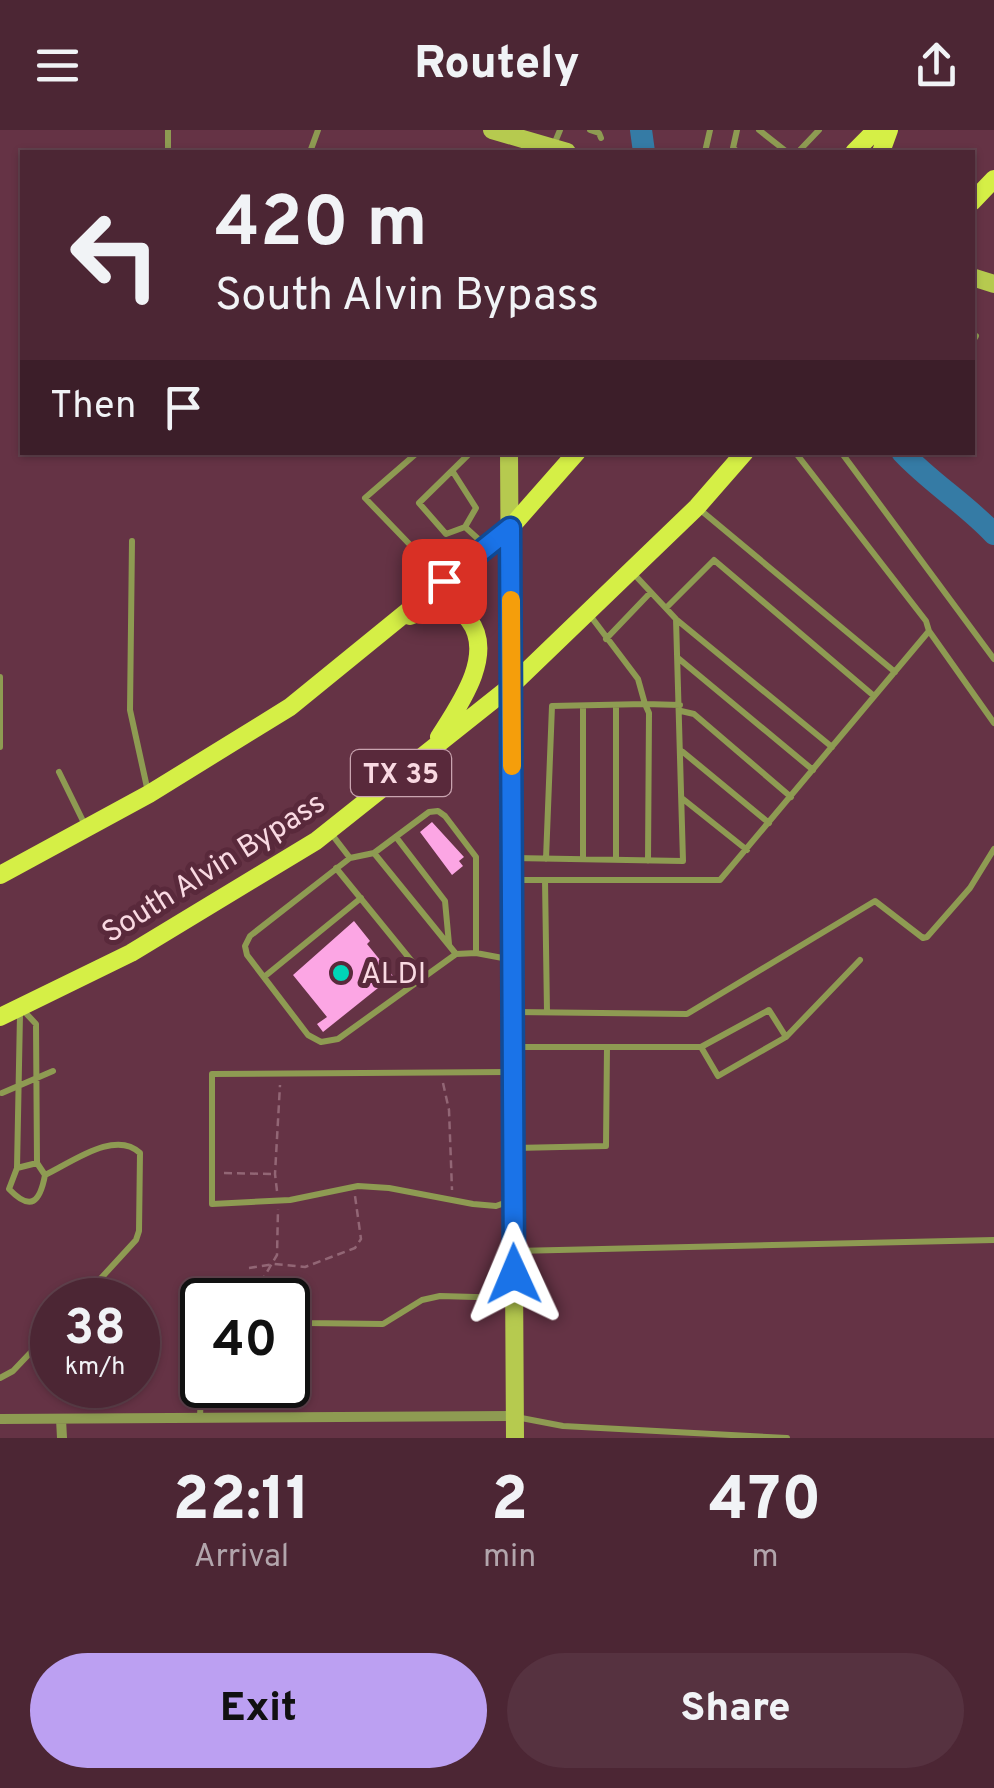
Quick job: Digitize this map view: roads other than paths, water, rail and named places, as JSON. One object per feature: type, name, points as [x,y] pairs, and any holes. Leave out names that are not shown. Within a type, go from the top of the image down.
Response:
[{"type":"main road","points":[[856,150],[876,130]]},
{"type":"main road","points":[[975,199],[994,178]]},
{"type":"main road","points":[[0,875],[149,794],[290,707],[510,528],[574,455]]},
{"type":"main road","name":"South Alvin Bypass","points":[[0,1017],[131,953],[329,831],[511,686],[697,508],[742,455]]},
{"type":"main road","points":[[395,621],[432,608],[450,608],[464,613],[475,628],[478,658],[464,697],[430,750]]},
{"type":"street","points":[[501,139],[558,146]]},
{"type":"street","points":[[509,455],[515,1438]]},
{"type":"street","points":[[0,1419],[515,1416]]},
{"type":"street","points":[[61,1418],[62,1438]]},
{"type":"lane","points":[[590,130],[601,138]]},
{"type":"lane","points":[[760,130],[785,150]]},
{"type":"lane","points":[[800,150],[818,130]]},
{"type":"lane","points":[[415,455],[365,498],[444,581]]},
{"type":"lane","points":[[453,472],[476,508],[465,527],[446,534],[418,503],[468,455]]},
{"type":"lane","points":[[800,455],[886,573],[916,607],[994,724]]},
{"type":"lane","points":[[843,455],[994,659]]},
{"type":"lane","points":[[697,508],[895,672]]},
{"type":"lane","points":[[465,527],[486,547]]},
{"type":"lane","points":[[132,541],[130,710],[149,794]]},
{"type":"lane","points":[[666,608],[714,560],[875,696]]},
{"type":"lane","points":[[632,572],[676,619],[832,748]]},
{"type":"lane","points":[[606,638],[650,594]]},
{"type":"lane","points":[[589,614],[638,679],[649,713],[648,860]]},
{"type":"lane","points":[[676,619],[684,880]]},
{"type":"lane","points":[[513,880],[720,880],[929,631]]},
{"type":"lane","points":[[677,657],[813,770]]},
{"type":"lane","points":[[0,677],[0,748]]},
{"type":"lane","points":[[546,858],[552,706],[644,704],[681,708],[694,714],[791,797]]},
{"type":"lane","points":[[616,705],[616,860]]},
{"type":"lane","points":[[583,706],[583,859]]},
{"type":"lane","points":[[682,752],[769,823]]},
{"type":"lane","points":[[59,772],[87,828]]},
{"type":"lane","points":[[682,798],[747,850]]},
{"type":"lane","points":[[476,953],[476,857],[446,816],[438,812],[429,812],[374,853],[350,858],[250,936],[245,946],[247,956],[308,1035],[321,1042],[338,1038],[456,954],[476,953],[514,960]]},
{"type":"lane","points":[[329,831],[350,858]]},
{"type":"lane","points":[[396,837],[444,901],[449,946]]},
{"type":"lane","points":[[514,1012],[686,1014],[875,901],[926,937],[970,888],[994,849]]},
{"type":"lane","points":[[374,853],[456,954]]},
{"type":"lane","points":[[513,858],[683,861]]},
{"type":"lane","points":[[336,868],[424,975]]},
{"type":"lane","points":[[546,880],[547,1012]]},
{"type":"lane","points":[[264,977],[360,898]]},
{"type":"lane","points":[[701,1047],[718,1076],[786,1037],[860,960]]},
{"type":"lane","points":[[20,1008],[36,1024],[36,1163],[45,1175]]},
{"type":"lane","points":[[9,1190],[16,1168],[20,1008]]},
{"type":"lane","points":[[514,1047],[701,1047],[769,1010],[786,1037]]},
{"type":"lane","points":[[514,1148],[606,1146],[607,1047]]},
{"type":"lane","points":[[2,1094],[53,1071]]},
{"type":"lane","points":[[512,1200],[496,1206],[388,1188],[354,1187],[278,1200],[212,1204],[212,1074],[514,1072]]},
{"type":"lane","points":[[9,1190],[28,1203],[37,1200],[45,1175],[114,1143],[136,1148],[140,1153],[139,1231],[136,1240],[101,1278]]},
{"type":"lane","points":[[16,1168],[36,1163]]},
{"type":"lane","points":[[0,1193],[9,1190]]},
{"type":"lane","points":[[514,1251],[994,1240]]},
{"type":"lane","points":[[310,1323],[383,1324],[422,1300],[440,1296],[514,1298]]},
{"type":"lane","points":[[0,1378],[30,1353]]},
{"type":"lane","points":[[200,1408],[200,1418]]},
{"type":"lane","points":[[515,1416],[563,1426],[787,1438]]},
{"type":"waterway","points":[[641,130],[644,150]]},
{"type":"waterway","points":[[905,455],[994,534]]},
{"type":"place","name":"ALDI","points":[[341,973]]}]
